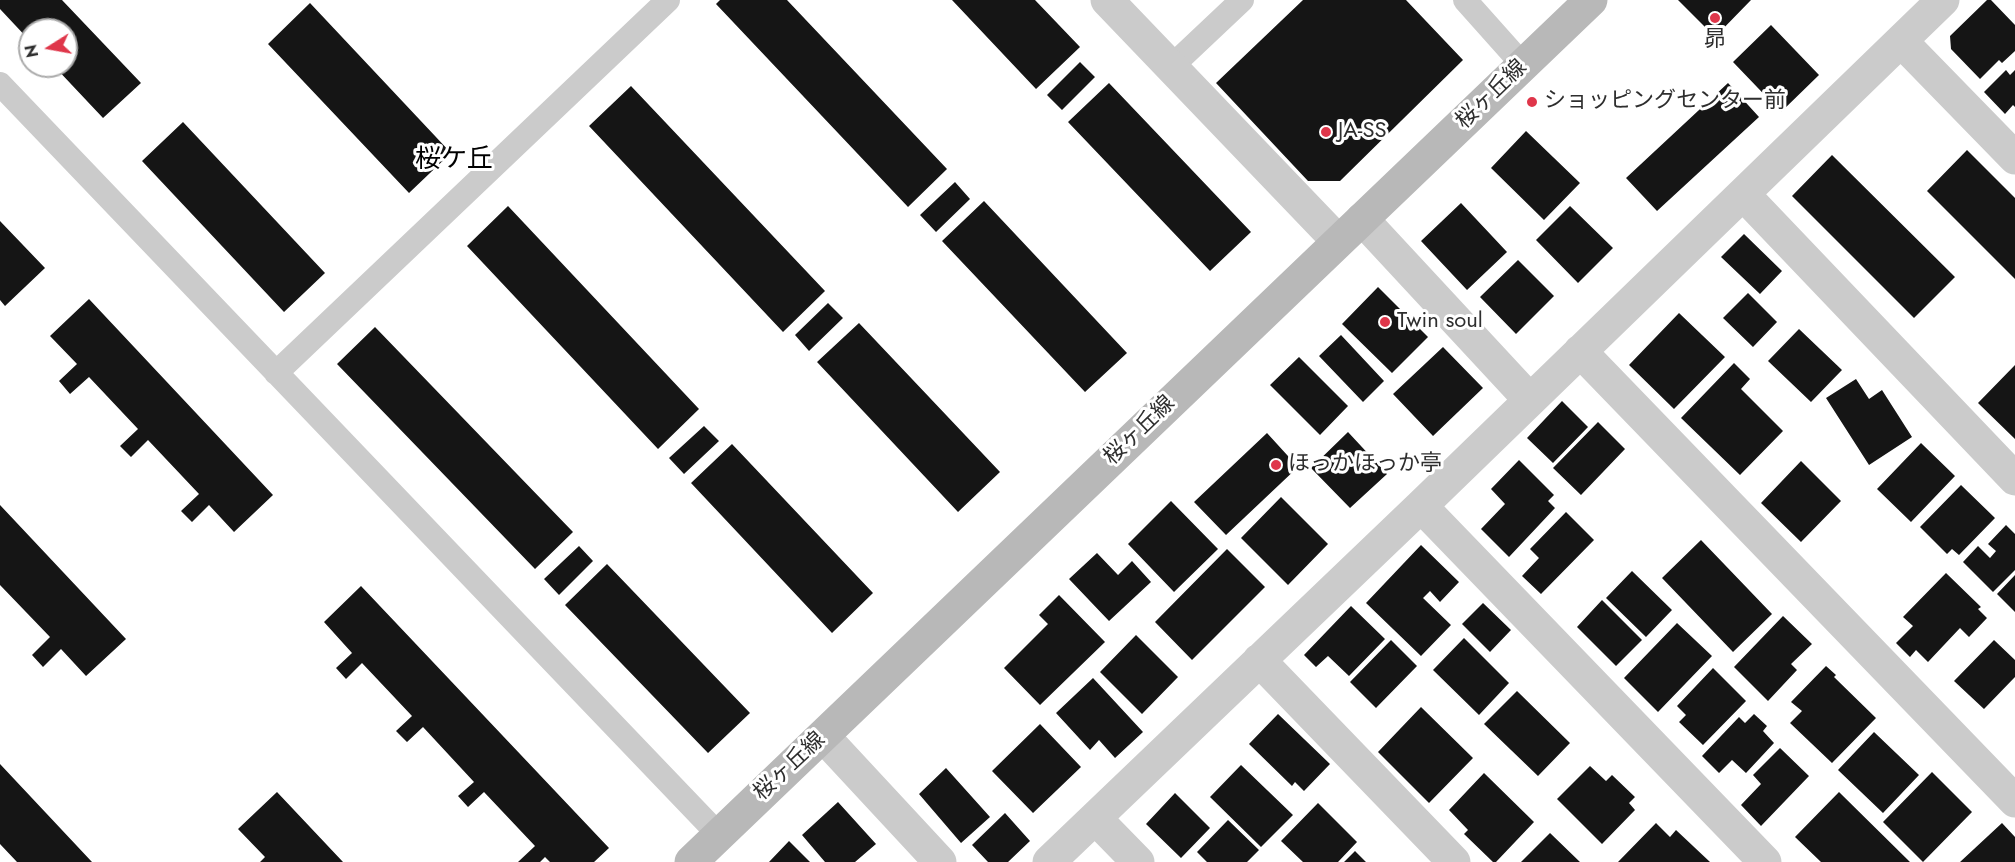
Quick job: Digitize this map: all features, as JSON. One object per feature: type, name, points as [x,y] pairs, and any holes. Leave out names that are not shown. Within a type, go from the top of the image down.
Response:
[{"type":"street","points":[[1107,0],[1338,241]]},
{"type":"street","name":"桜ヶ丘線","points":[[691,862],[1591,0]]},
{"type":"street","points":[[1049,862],[1421,506],[1943,0]]},
{"type":"street","points":[[1901,40],[2015,158]]},
{"type":"street","points":[[1743,194],[2015,479]]},
{"type":"street","points":[[1362,219],[1530,400]]},
{"type":"street","points":[[1580,351],[2015,801]]},
{"type":"street","points":[[1421,506],[1765,862]]},
{"type":"street","points":[[1259,660],[1454,862]]},
{"type":"street","points":[[823,736],[940,862]]},
{"type":"street","points":[[1095,818],[1138,862]]},
{"type":"lane","points":[[276,373],[668,0]]},
{"type":"lane","points":[[1171,67],[1242,0]]},
{"type":"lane","points":[[1464,0],[1522,65]]},
{"type":"lane","points":[[0,84],[719,835]]},
{"type":"building","points":[[0,0],[62,0],[141,83],[103,118],[65,78],[78,78],[78,18],[18,18],[18,28],[0,9]]},
{"type":"building","points":[[720,0],[787,0],[947,169],[908,207],[716,4]]},
{"type":"building","points":[[952,0],[1035,0],[1080,47],[1036,89]]},
{"type":"building","name":"JA-SS","points":[[1303,0],[1406,0],[1463,60],[1340,181],[1308,181],[1216,83]]},
{"type":"building","name":"昴","points":[[1678,0],[1751,0],[1715,37]]},
{"type":"building","points":[[1987,0],[1991,0],[2015,25],[2015,51],[2002,63],[1999,60],[1980,79],[1951,49],[1950,36]]},
{"type":"building","points":[[310,3],[451,153],[409,193],[268,44]]},
{"type":"building","points":[[1771,25],[1819,75],[1781,112],[1733,62]]},
{"type":"building","points":[[1080,62],[1095,77],[1062,110],[1047,95]]},
{"type":"building","points":[[2006,70],[2010,75],[2015,70],[2015,107],[2013,105],[2005,114],[1984,92]]},
{"type":"building","points":[[1109,83],[1251,232],[1210,271],[1068,122]]},
{"type":"building","points":[[1728,83],[1759,117],[1657,211],[1626,178]]},
{"type":"building","points":[[631,86],[825,291],[783,332],[589,126]]},
{"type":"building","points":[[183,122],[325,273],[284,312],[142,161]]},
{"type":"building","points":[[1526,131],[1580,183],[1544,220],[1491,168]]},
{"type":"building","points":[[1967,150],[2015,198],[2015,279],[1927,191]]},
{"type":"building","points":[[1832,155],[1955,277],[1914,318],[1792,196]]},
{"type":"building","points":[[955,182],[970,199],[936,232],[920,215]]},
{"type":"building","points":[[984,201],[1127,353],[1085,392],[942,241]]},
{"type":"building","points":[[1461,203],[1507,252],[1467,290],[1421,241]]},
{"type":"building","points":[[508,206],[699,409],[658,449],[467,246]]},
{"type":"building","points":[[1570,206],[1613,248],[1578,283],[1536,240]]},
{"type":"building","points":[[0,221],[45,268],[5,306],[0,300]]},
{"type":"building","points":[[1744,234],[1782,271],[1760,294],[1721,257]]},
{"type":"building","points":[[1518,260],[1554,296],[1516,334],[1480,297]]},
{"type":"building","points":[[1378,287],[1428,337],[1392,373],[1342,324]]},
{"type":"building","points":[[1748,293],[1777,322],[1753,347],[1723,318]]},
{"type":"building","points":[[89,299],[273,495],[234,532],[209,505],[192,522],[181,511],[199,494],[148,440],[131,457],[120,446],[138,429],[89,377],[70,394],[59,381],[77,364],[50,336]]},
{"type":"building","points":[[828,303],[843,318],[809,351],[795,335]]},
{"type":"building","points":[[1679,313],[1725,357],[1674,409],[1629,365]]},
{"type":"building","points":[[859,323],[1000,472],[958,512],[817,362]]},
{"type":"building","points":[[375,327],[573,532],[535,569],[337,364]]},
{"type":"building","points":[[1799,329],[1842,370],[1811,402],[1768,361]]},
{"type":"building","points":[[1341,335],[1384,381],[1363,402],[1319,356]]},
{"type":"building","points":[[1443,347],[1483,388],[1433,436],[1393,394]]},
{"type":"building","points":[[1299,357],[1348,406],[1320,435],[1270,385]]},
{"type":"building","points":[[1734,363],[1750,379],[1741,389],[1783,431],[1740,475],[1681,418]]},
{"type":"building","points":[[2015,365],[2015,439],[1978,403]]},
{"type":"building","points":[[1856,379],[1869,399],[1882,390],[1912,437],[1869,465],[1826,398]]},
{"type":"building","points":[[1562,401],[1588,427],[1553,463],[1527,438]]},
{"type":"building","points":[[1598,422],[1625,449],[1581,495],[1553,468]]},
{"type":"building","points":[[704,426],[719,441],[684,474],[669,458]]},
{"type":"building","points":[[1348,432],[1387,474],[1350,508],[1311,468]]},
{"type":"building","points":[[1267,433],[1298,467],[1226,535],[1194,502]]},
{"type":"building","points":[[1921,443],[1955,476],[1911,522],[1877,489]]},
{"type":"building","points":[[732,444],[873,593],[832,633],[691,483]]},
{"type":"building","points":[[1519,460],[1554,495],[1548,501],[1555,508],[1509,557],[1481,529],[1505,504],[1491,489]]},
{"type":"building","points":[[1801,461],[1841,501],[1801,542],[1761,503]]},
{"type":"building","points":[[1961,485],[1995,518],[1959,555],[1952,549],[1947,554],[1920,527]]},
{"type":"building","points":[[1281,497],[1328,544],[1288,585],[1241,538]]},
{"type":"building","points":[[1171,501],[1218,549],[1174,592],[1128,544]]},
{"type":"building","points":[[0,505],[126,639],[86,676],[61,649],[43,667],[32,655],[50,637],[0,585]]},
{"type":"building","points":[[1566,512],[1594,540],[1541,594],[1522,576],[1539,558],[1530,549]]},
{"type":"building","points":[[2006,525],[2015,534],[2015,570],[1993,592],[1963,562],[1978,546],[1990,558],[1996,551],[1988,544]]},
{"type":"building","points":[[1701,540],[1772,614],[1733,652],[1662,578]]},
{"type":"building","points":[[1421,545],[1459,582],[1440,602],[1430,591],[1423,598],[1451,625],[1421,656],[1366,603]]},
{"type":"building","points":[[579,546],[593,561],[559,595],[544,579]]},
{"type":"building","points":[[1227,549],[1265,587],[1192,660],[1155,622]]},
{"type":"building","points":[[1097,553],[1118,575],[1132,561],[1151,582],[1109,621],[1069,579]]},
{"type":"building","points":[[607,564],[750,713],[708,753],[565,605]]},
{"type":"building","points":[[1632,571],[1672,610],[1646,637],[1606,598]]},
{"type":"building","points":[[1946,573],[1981,607],[1978,609],[1987,618],[1969,637],[1960,628],[1928,662],[1916,650],[1910,657],[1896,643],[1913,626],[1903,617]]},
{"type":"building","points":[[2015,575],[2015,612],[1997,594]]},
{"type":"building","points":[[361,586],[609,848],[594,862],[550,862],[545,857],[540,862],[518,862],[535,846],[484,792],[468,807],[458,796],[474,782],[423,727],[407,742],[396,731],[412,716],[362,663],[346,679],[336,668],[352,653],[324,622]]},
{"type":"building","points":[[1059,595],[1105,642],[1040,705],[1004,668],[1048,624],[1039,615]]},
{"type":"building","points":[[1602,600],[1642,640],[1616,666],[1577,627]]},
{"type":"building","points":[[1483,603],[1511,630],[1490,652],[1462,624]]},
{"type":"building","points":[[1351,606],[1385,639],[1349,676],[1328,656],[1316,667],[1304,655]]},
{"type":"building","points":[[1783,616],[1812,644],[1791,664],[1797,670],[1768,701],[1734,667]]},
{"type":"building","points":[[1677,623],[1712,656],[1658,712],[1624,678]]},
{"type":"building","points":[[1136,635],[1178,677],[1142,714],[1100,672]]},
{"type":"building","points":[[1464,638],[1509,683],[1479,715],[1433,670]]},
{"type":"building","points":[[1391,640],[1417,666],[1376,708],[1350,682]]},
{"type":"building","points":[[1994,640],[2015,660],[2015,677],[1984,709],[1954,681]]},
{"type":"building","points":[[1826,666],[1836,675],[1834,677],[1876,718],[1832,763],[1790,723],[1802,711],[1791,702]]},
{"type":"building","points":[[1713,668],[1746,701],[1703,745],[1679,722],[1686,715],[1677,706]]},
{"type":"building","points":[[1093,678],[1143,732],[1115,758],[1099,740],[1090,750],[1056,713]]},
{"type":"building","points":[[1517,691],[1570,743],[1538,776],[1484,724]]},
{"type":"building","points":[[1421,707],[1473,758],[1429,803],[1378,752]]},
{"type":"building","points":[[1278,714],[1330,764],[1304,791],[1295,782],[1292,786],[1249,744]]},
{"type":"building","points":[[1754,714],[1767,726],[1763,731],[1774,743],[1746,773],[1732,760],[1719,773],[1702,756],[1739,717],[1745,723]]},
{"type":"building","points":[[1040,724],[1081,767],[1033,813],[992,771]]},
{"type":"building","points":[[1874,732],[1919,775],[1883,813],[1838,770]]},
{"type":"building","points":[[1780,748],[1809,776],[1761,826],[1741,805],[1761,784],[1753,775]]},
{"type":"building","points":[[0,764],[92,862],[17,862],[0,844]]},
{"type":"building","points":[[1241,765],[1293,815],[1261,847],[1210,797]]},
{"type":"building","points":[[1590,766],[1606,781],[1612,775],[1635,797],[1629,803],[1635,810],[1602,844],[1557,799]]},
{"type":"building","points":[[946,768],[990,817],[961,843],[919,794]]},
{"type":"building","points":[[1932,772],[1972,812],[1923,862],[1883,822]]},
{"type":"building","points":[[1484,773],[1534,822],[1496,862],[1493,862],[1464,834],[1468,830],[1449,810]]},
{"type":"building","points":[[277,792],[343,862],[260,862],[265,857],[238,829]]},
{"type":"building","points":[[1839,792],[1910,862],[1821,862],[1795,837]]},
{"type":"building","points":[[1175,793],[1210,828],[1181,858],[1146,824]]},
{"type":"building","points":[[838,802],[876,844],[855,862],[825,862],[802,835]]},
{"type":"building","points":[[1318,803],[1357,842],[1338,862],[1303,862],[1281,841]]},
{"type":"building","points":[[1005,813],[1030,841],[1008,862],[988,862],[972,845]]},
{"type":"building","points":[[1228,820],[1259,850],[1247,862],[1207,862],[1197,852]]},
{"type":"building","points":[[1656,823],[1670,837],[1676,830],[1710,862],[1618,862]]},
{"type":"building","points":[[2002,823],[2015,837],[2015,862],[1960,862]]},
{"type":"building","points":[[1550,833],[1580,862],[1521,862]]},
{"type":"building","points":[[789,841],[810,862],[769,862]]},
{"type":"building","points":[[1355,851],[1366,862],[1344,862]]},
{"type":"place","name":"昴","points":[[1715,18]]},
{"type":"place","name":"ショッピングセンター前","points":[[1532,102]]},
{"type":"place","name":"JA-SS","points":[[1326,132]]},
{"type":"place","name":"Twin soul","points":[[1385,322]]},
{"type":"place","name":"ほっかほっか亭","points":[[1276,465]]},
{"type":"district","name":"桜ケ丘","points":[[454,161]]}]
